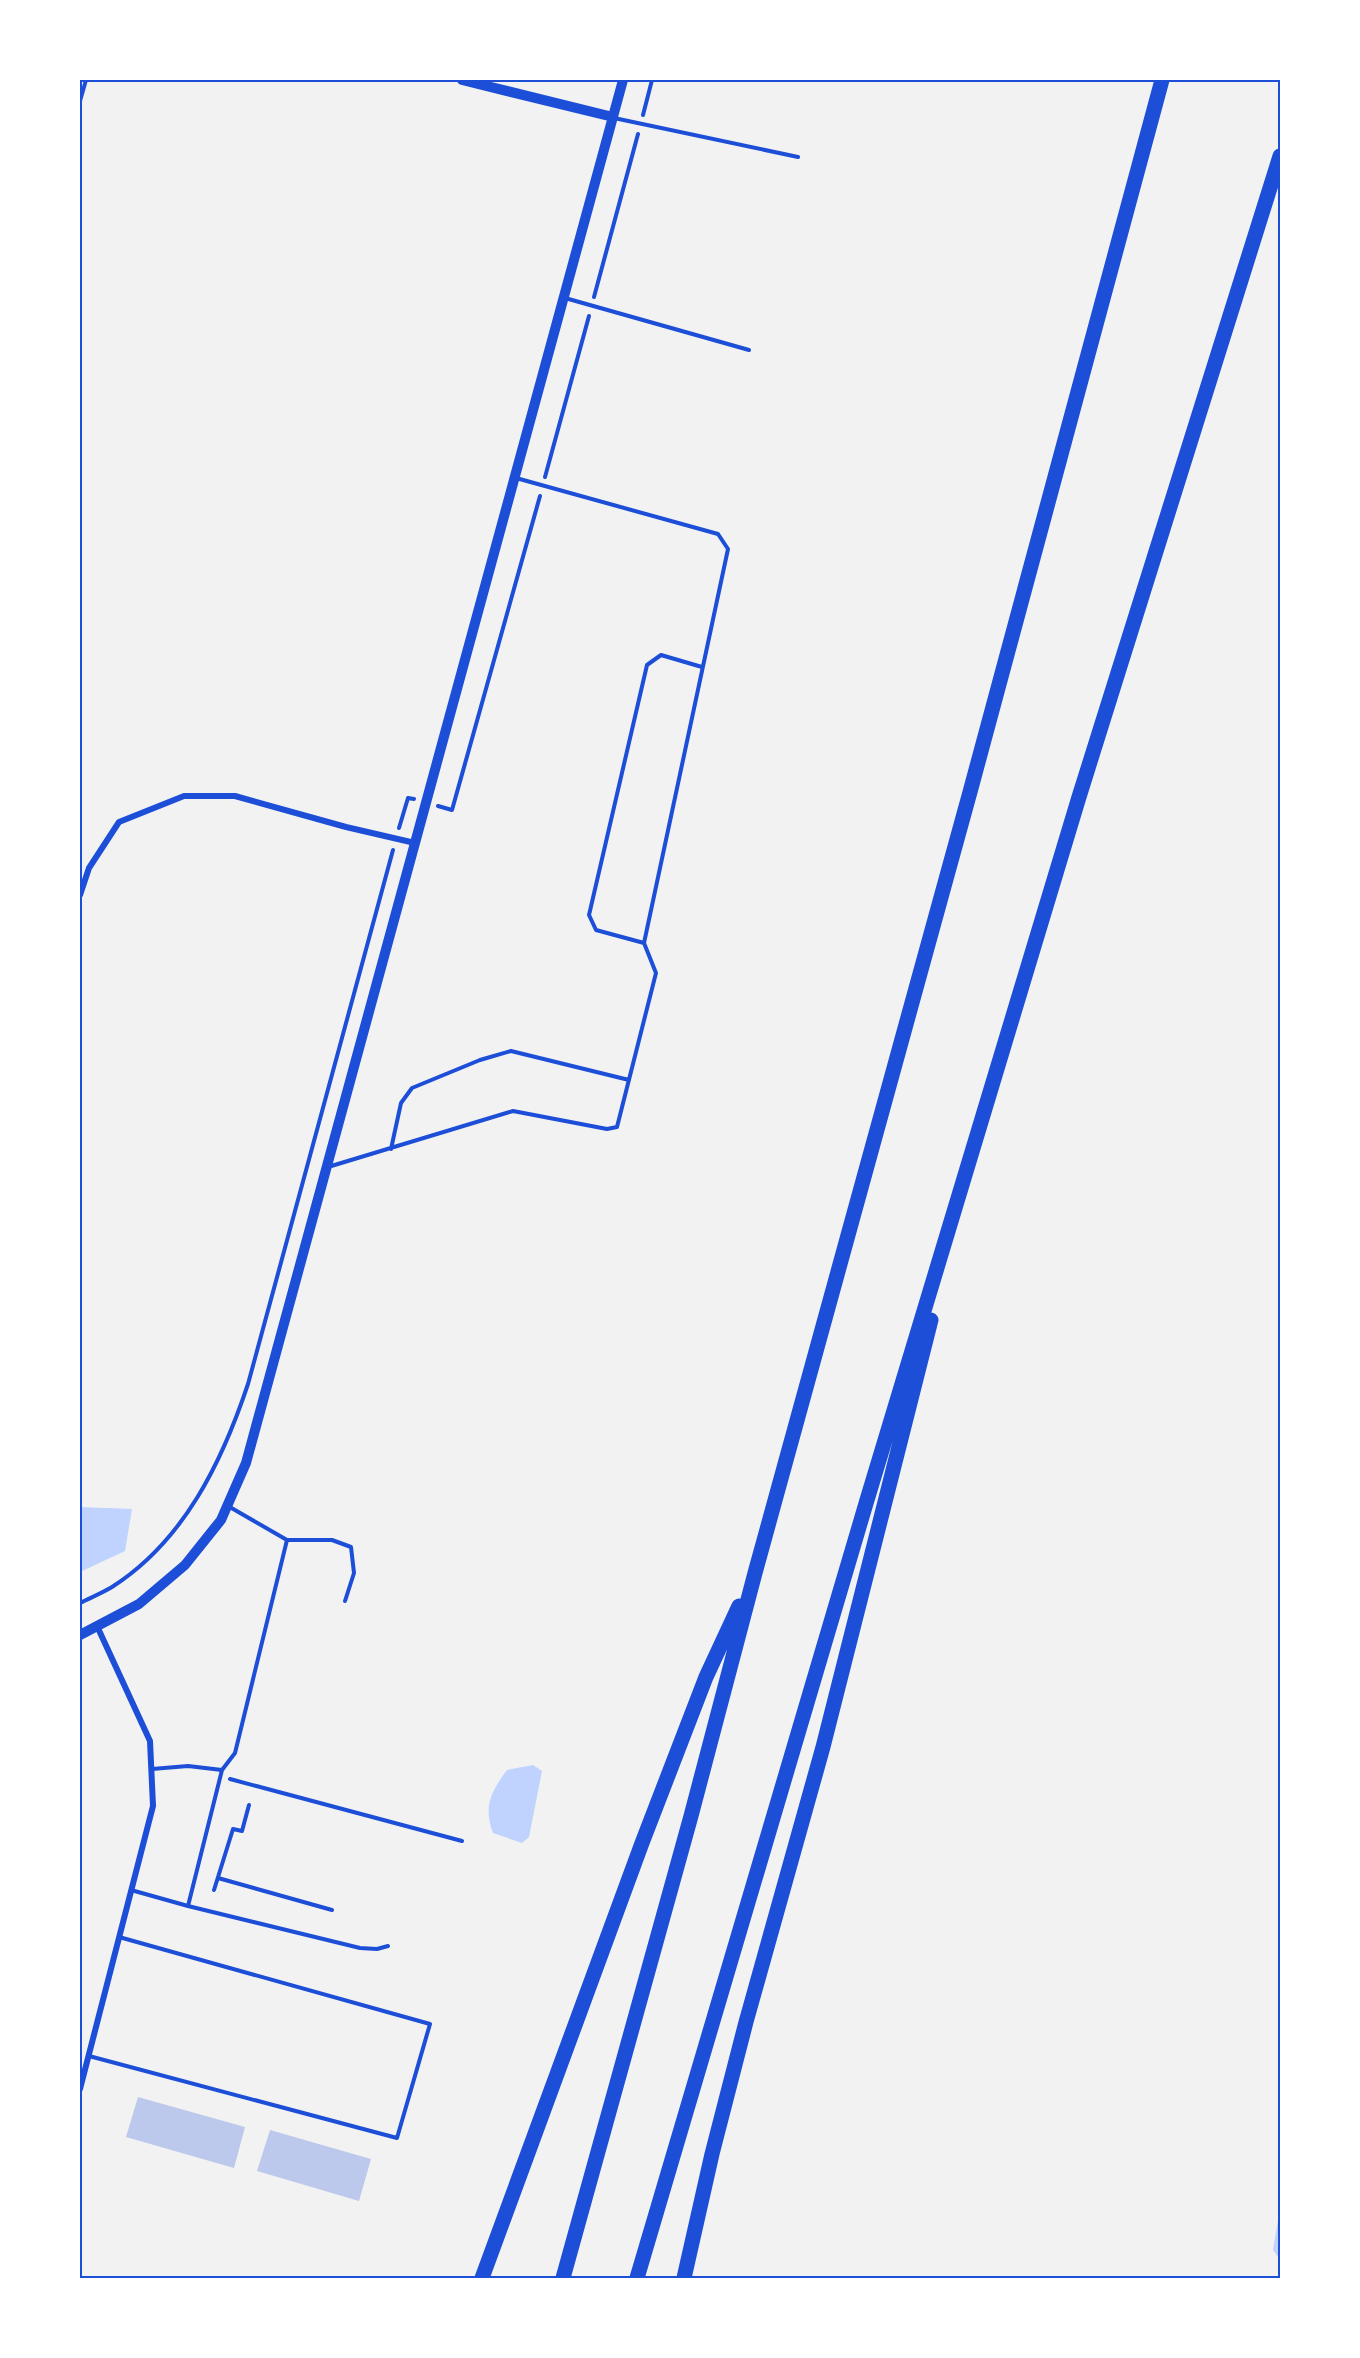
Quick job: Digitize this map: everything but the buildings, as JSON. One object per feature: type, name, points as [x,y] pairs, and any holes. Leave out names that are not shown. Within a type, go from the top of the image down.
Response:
[{"type":"highway","points":[[563,2278],[691,1816],[754,1573],[970,792],[1162,80]]},
{"type":"highway","points":[[637,2278],[1079,798],[1281,156]]},
{"type":"highway","points":[[684,2278],[712,2154],[746,2022],[826,1735],[986,1105]]},
{"type":"highway","points":[[482,2278],[642,1843],[706,1677],[754,1573]]},
{"type":"street","points":[[462,80],[613,117]]},
{"type":"street","points":[[80,1635],[139,1604],[185,1565],[220,1520],[246,1463],[623,80]]},
{"type":"street","points":[[80,895],[88,868],[119,822],[184,796],[235,796],[346,827],[416,843]]},
{"type":"street","points":[[80,2089],[153,1806],[150,1741],[97,1626]]},
{"type":"lane","points":[[80,101],[86,80]]},
{"type":"lane","points":[[613,117],[798,158]]},
{"type":"lane","points":[[564,297],[749,350]]},
{"type":"lane","points":[[327,1168],[513,1111],[607,1129],[617,1127],[656,973],[644,943],[728,549],[718,534],[515,478]]},
{"type":"lane","points":[[644,943],[596,930],[589,915],[647,665],[661,655],[702,667]]},
{"type":"lane","points":[[391,1149],[400,1103],[412,1088],[490,1057],[511,1052],[629,1080]]},
{"type":"lane","points":[[227,1506],[287,1539],[332,1540],[351,1547],[354,1573],[345,1601]]},
{"type":"lane","points":[[188,1906],[222,1770],[236,1753],[287,1539]]},
{"type":"lane","points":[[152,1769],[188,1766],[222,1770]]},
{"type":"lane","points":[[131,1890],[360,1948],[377,1949],[388,1946]]},
{"type":"lane","points":[[88,2055],[397,2138],[430,2024],[119,1937]]},
{"type":"path","points":[[80,1603],[111,1587],[147,1560],[182,1522],[201,1492],[235,1422]]},
{"type":"path","points":[[221,1776],[462,1841]]},
{"type":"path","points":[[214,1890],[232,1829],[242,1831],[249,1805]]},
{"type":"path","points":[[218,1878],[332,1910]]},
{"type":"water","points":[[80,1507],[132,1509],[125,1551],[80,1572]]},
{"type":"water","points":[[533,1765],[542,1771],[529,1837],[522,1843],[493,1833],[489,1807],[497,1785],[507,1770]]},
{"type":"water","points":[[1280,2208],[1280,2260],[1273,2250]]}]
